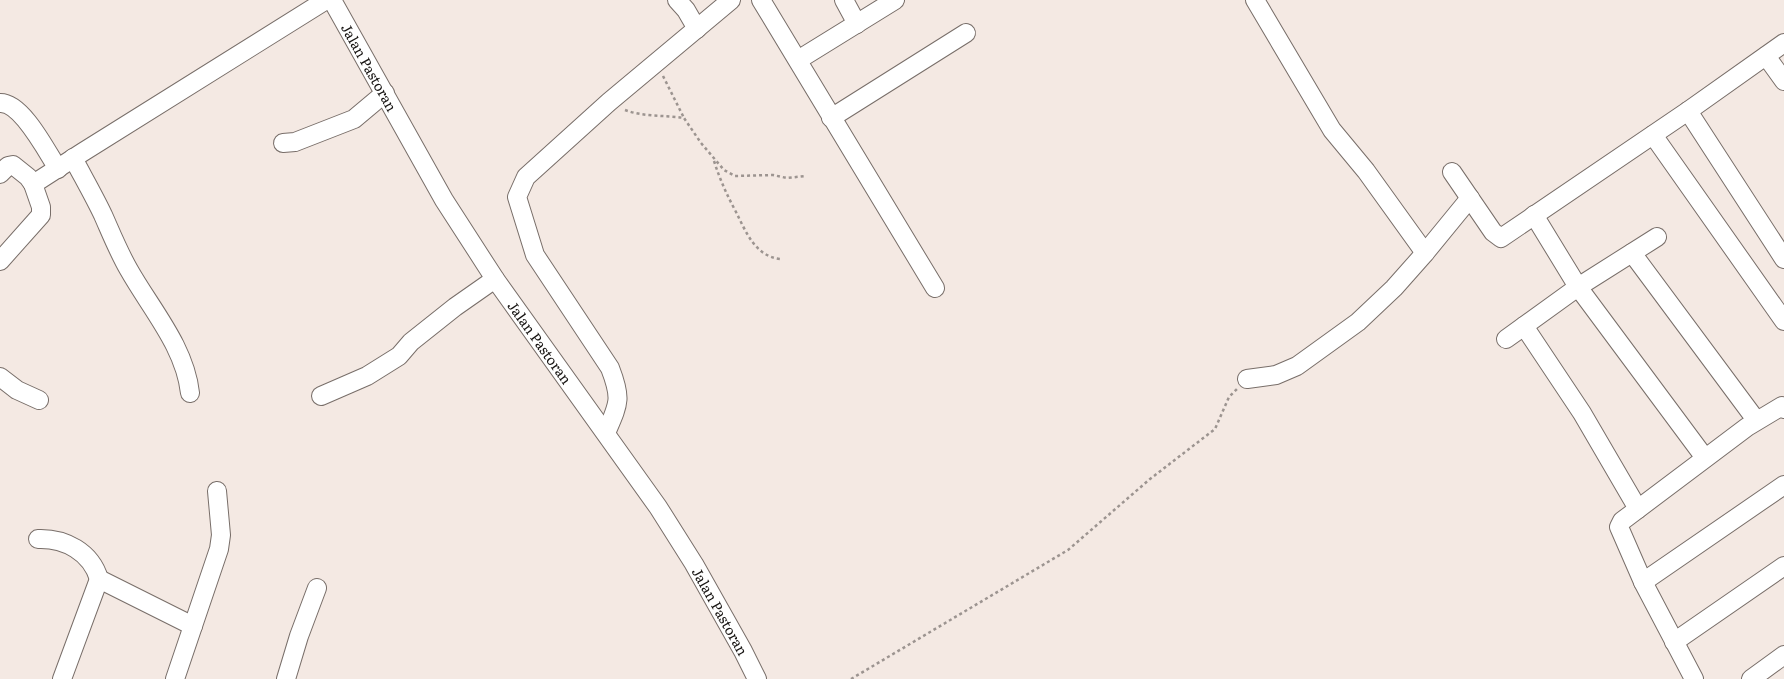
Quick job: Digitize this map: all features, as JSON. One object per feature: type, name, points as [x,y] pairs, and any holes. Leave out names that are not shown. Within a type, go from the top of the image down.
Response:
[{"type":"street","points":[[33,184],[326,0]]},
{"type":"street","name":"Jalan Pastoran","points":[[332,0],[444,200],[495,279],[658,507],[694,564],[743,650],[757,679]]},
{"type":"street","points":[[677,0],[686,10],[697,29]]},
{"type":"street","points":[[606,433],[618,406],[616,384],[610,368],[535,255],[517,197],[526,177],[610,102],[731,0]]},
{"type":"street","points":[[761,0],[935,288]]},
{"type":"street","points":[[844,0],[857,24]]},
{"type":"street","points":[[798,60],[895,0]]},
{"type":"street","points":[[1255,0],[1332,130],[1366,171],[1425,253]]},
{"type":"street","points":[[831,118],[966,33]]},
{"type":"street","points":[[1452,172],[1493,232],[1501,238],[1688,111],[1784,43]]},
{"type":"street","points":[[1766,56],[1784,81]]},
{"type":"street","points":[[283,143],[296,142],[354,119],[385,93]]},
{"type":"street","points":[[0,104],[8,104],[18,112],[34,130],[58,169]]},
{"type":"street","points":[[1688,111],[1784,258]]},
{"type":"street","points":[[1653,135],[1784,321]]},
{"type":"street","points":[[73,158],[96,201],[129,270],[146,296],[177,352],[188,377],[190,393]]},
{"type":"street","points":[[0,174],[8,166],[12,165],[17,167],[33,184],[41,207],[41,215],[0,261]]},
{"type":"street","points":[[1247,379],[1276,375],[1297,366],[1358,322],[1394,288],[1470,198]]},
{"type":"street","points":[[1534,215],[1578,287],[1705,458]]},
{"type":"street","points":[[1506,339],[1578,287],[1657,237]]},
{"type":"street","points":[[1632,253],[1756,420]]},
{"type":"street","points":[[321,396],[367,376],[399,356],[411,342],[455,307],[495,279]]},
{"type":"street","points":[[1524,326],[1582,413],[1638,509]]},
{"type":"street","points":[[0,377],[18,390],[39,400]]},
{"type":"street","points":[[1694,679],[1643,582],[1619,530],[1620,524],[1756,420],[1783,406]]},
{"type":"street","points":[[1643,582],[1784,485]]},
{"type":"street","points":[[175,679],[219,549],[221,535],[217,491]]},
{"type":"street","points":[[38,539],[51,538],[71,545],[84,554],[95,567],[99,579],[62,679]]},
{"type":"street","points":[[1674,642],[1784,566]]},
{"type":"street","points":[[99,579],[193,626]]},
{"type":"street","points":[[286,679],[299,636],[317,588]]},
{"type":"street","points":[[1751,679],[1784,655]]},
{"type":"path","points":[[655,64],[666,80],[684,118],[724,170],[735,176],[773,175],[787,178],[805,176]]},
{"type":"path","points":[[610,102],[630,112],[684,118]]},
{"type":"path","points":[[714,158],[722,186],[746,234],[760,251],[774,259],[780,259]]},
{"type":"path","points":[[850,679],[1068,550],[1150,479],[1215,429],[1229,397],[1247,379]]}]
